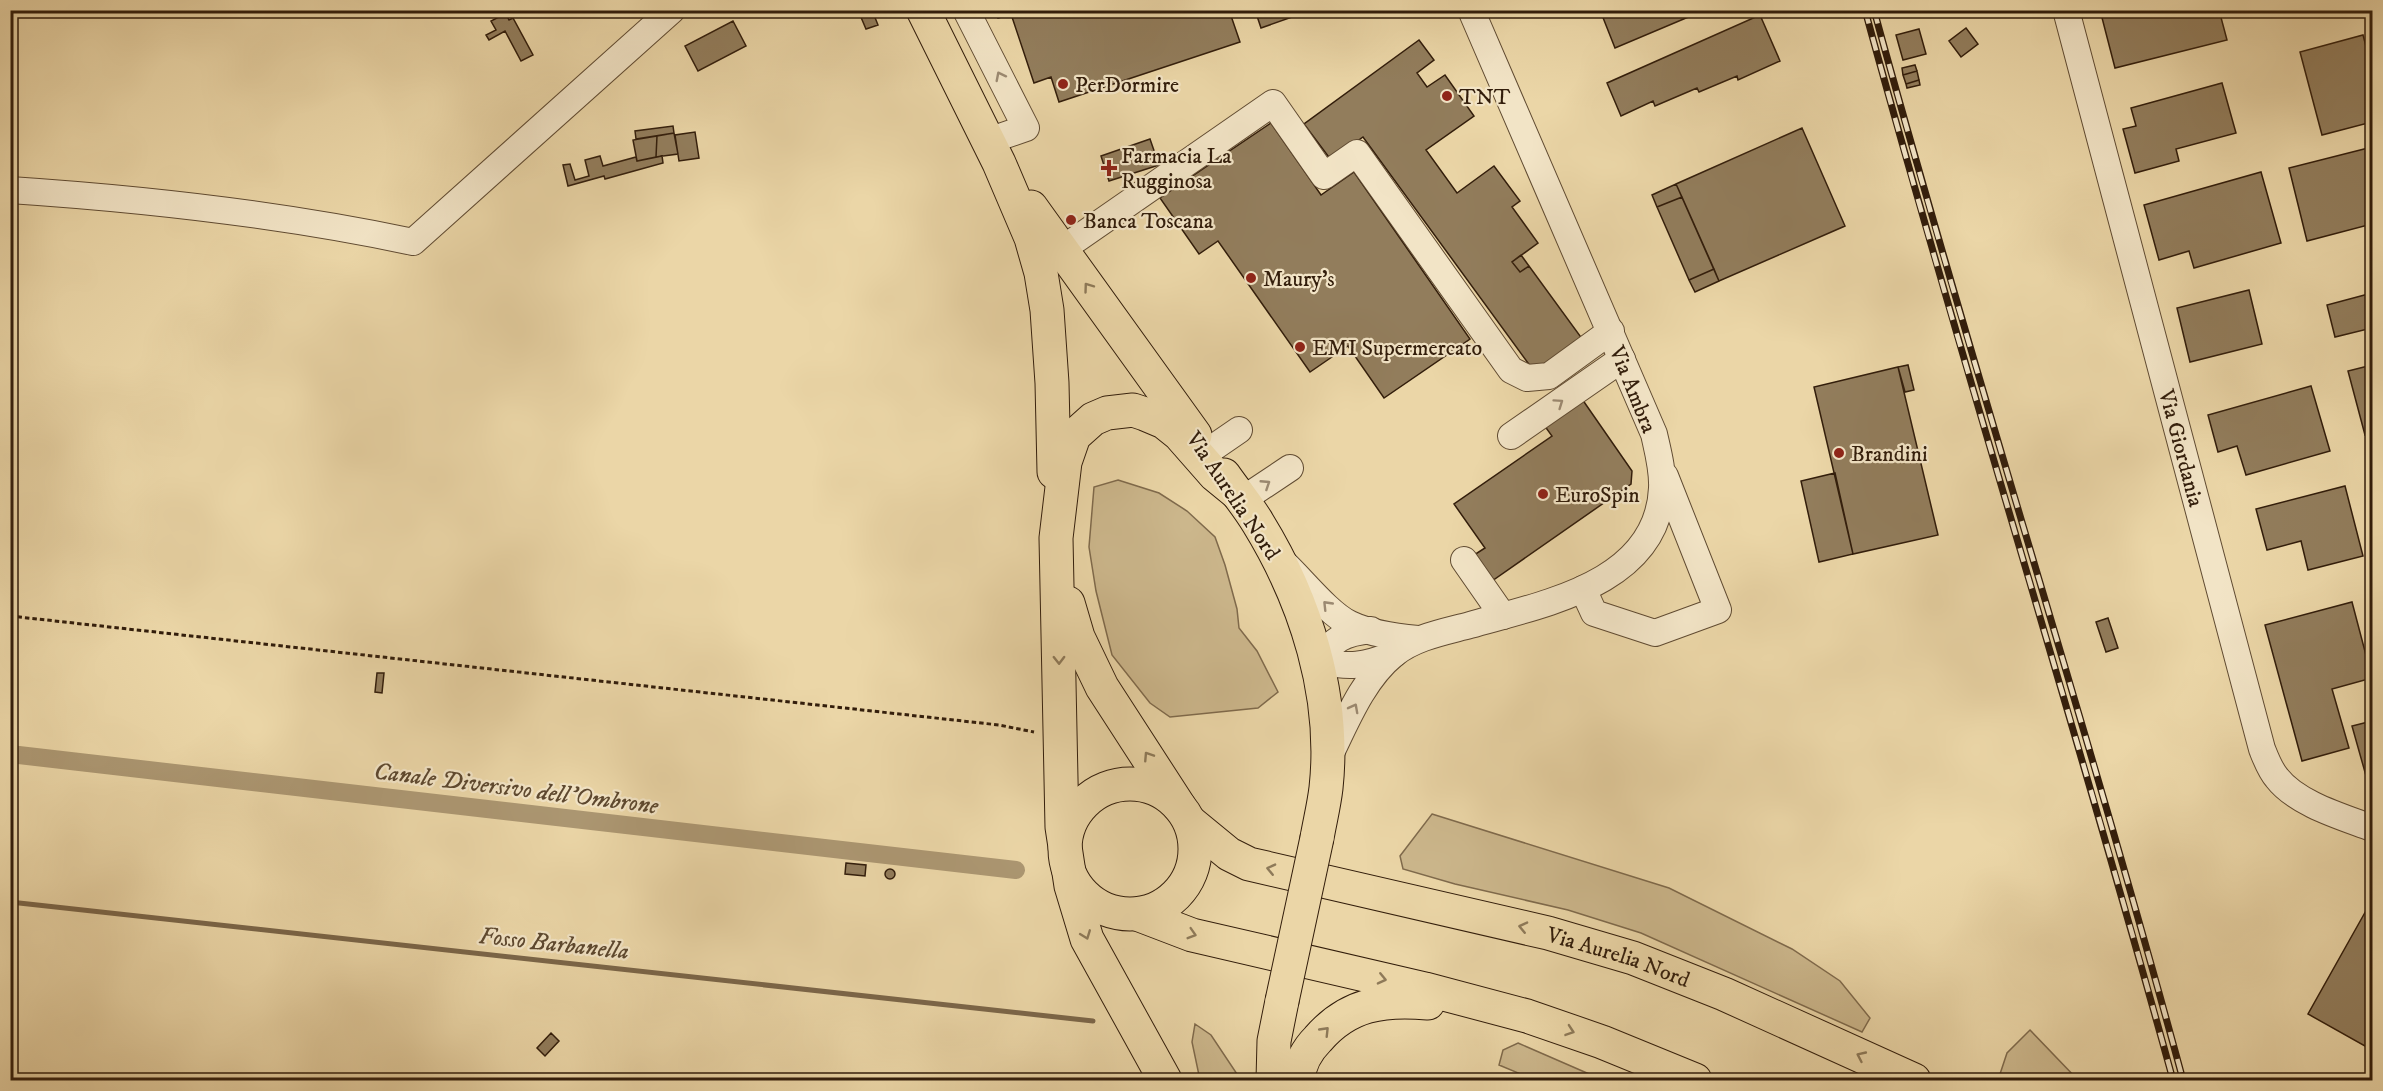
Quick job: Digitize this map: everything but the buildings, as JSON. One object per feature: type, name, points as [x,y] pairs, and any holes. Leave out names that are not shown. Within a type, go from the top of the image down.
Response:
[{"type":"main road","name":"Via Aurelia Nord","points":[[923,10],[993,152],[1031,238],[1041,273],[1052,384],[1056,538]]},
{"type":"main road","name":"Via Aurelia Nord","points":[[993,152],[1258,522],[1297,598],[1318,662],[1325,711],[1326,788],[1274,1041],[1273,1080]]},
{"type":"main road","points":[[1107,413],[1127,388],[1131,375],[1131,358],[1122,334]]},
{"type":"main road","points":[[1066,859],[1062,827],[1056,538],[1065,462],[1074,436],[1094,419],[1107,413],[1133,410],[1164,422],[1179,434],[1215,475],[1239,496]]},
{"type":"main road","points":[[1056,538],[1063,585],[1078,637],[1090,664],[1102,687],[1184,814]]},
{"type":"main road","name":"Via Aurelia Nord","points":[[1165,1080],[1087,939],[1071,886],[1066,859],[1067,834],[1077,811],[1103,790],[1119,785],[1143,786],[1167,795],[1184,814],[1228,854],[1249,864],[1548,933],[1633,958],[1724,994],[1914,1080]]},
{"type":"main road","name":"Via Aurelia Nord","points":[[1066,859],[1070,875],[1079,889],[1090,900],[1105,909],[1121,914],[1137,914],[1154,910],[1170,901],[1182,889],[1191,874],[1196,857],[1195,839],[1184,814]]},
{"type":"main road","name":"Via Aurelia Nord","points":[[1137,914],[1192,935],[1505,1010],[1602,1042],[1695,1080]]},
{"type":"main road","points":[[1298,1080],[1308,1050],[1329,1026],[1348,1012],[1377,1004],[1417,1002],[1505,1010]]},
{"type":"street","points":[[10,190],[80,195],[332,225],[413,242],[672,10]]},
{"type":"street","points":[[966,10],[1026,128],[993,152]]},
{"type":"street","name":"Via Ambra","points":[[1418,639],[1546,604],[1583,589],[1614,572],[1634,554],[1648,535],[1660,503],[1661,467],[1654,434],[1471,10]]},
{"type":"street","name":"Via Giordania","points":[[2066,10],[2262,749],[2278,780],[2289,789],[2306,801],[2373,828]]},
{"type":"street","points":[[1061,250],[1273,103],[1324,176],[1357,153],[1511,370],[1527,378],[1549,376],[1611,331]]},
{"type":"street","points":[[1511,436],[1622,359]]},
{"type":"street","points":[[1207,452],[1239,430]]},
{"type":"street","points":[[1583,589],[1594,613],[1655,633],[1718,610],[1661,467]]},
{"type":"street","points":[[1239,496],[1290,468]]},
{"type":"street","points":[[1276,555],[1350,624],[1389,636],[1418,639]]},
{"type":"street","points":[[1464,560],[1503,616]]},
{"type":"street","points":[[1371,630],[1337,639],[1318,662],[1353,667],[1394,654],[1418,639]]},
{"type":"street","points":[[1327,760],[1358,700],[1394,654]]},
{"type":"path","points":[[10,616],[999,725],[1061,738]]},
{"type":"shaded area","points":[[1118,480],[1159,493],[1187,511],[1215,537],[1237,609],[1239,628],[1257,651],[1278,692],[1258,708],[1170,717],[1150,703],[1112,655],[1096,591],[1089,547],[1094,487]]},
{"type":"shaded area","points":[[1432,814],[1669,888],[1792,949],[1840,981],[1870,1018],[1862,1032],[1641,933],[1568,910],[1455,884],[1403,869],[1400,856]]},
{"type":"shaded area","points":[[1195,1024],[1211,1035],[1241,1080],[1200,1080],[1192,1042]]},
{"type":"shaded area","points":[[2030,1030],[2078,1080],[1998,1080],[2007,1053]]},
{"type":"shaded area","points":[[1518,1043],[1603,1080],[1535,1080],[1499,1065],[1503,1050]]},
{"type":"waterway","name":"Canale Diversivo dell'Ombrone","points":[[10,754],[1016,870]]},
{"type":"waterway","name":"Fosso Barbanella","points":[[10,902],[1093,1021]]},
{"type":"railway","points":[[1865,10],[2173,1080]]},
{"type":"railway","points":[[1874,10],[1950,278],[2108,812],[2183,1080]]},
{"type":"place","name":"PerDormire","points":[[1063,84]]},
{"type":"place","name":"TNT","points":[[1447,96]]},
{"type":"place","name":"Farmacia La Rugginosa","points":[[1109,168]]},
{"type":"place","name":"Banca Toscana","points":[[1071,220]]},
{"type":"place","name":"Maury's","points":[[1251,278]]},
{"type":"place","name":"EMI Supermercato","points":[[1300,347]]},
{"type":"place","name":"Brandini","points":[[1839,453]]},
{"type":"place","name":"EuroSpin","points":[[1543,494]]}]
